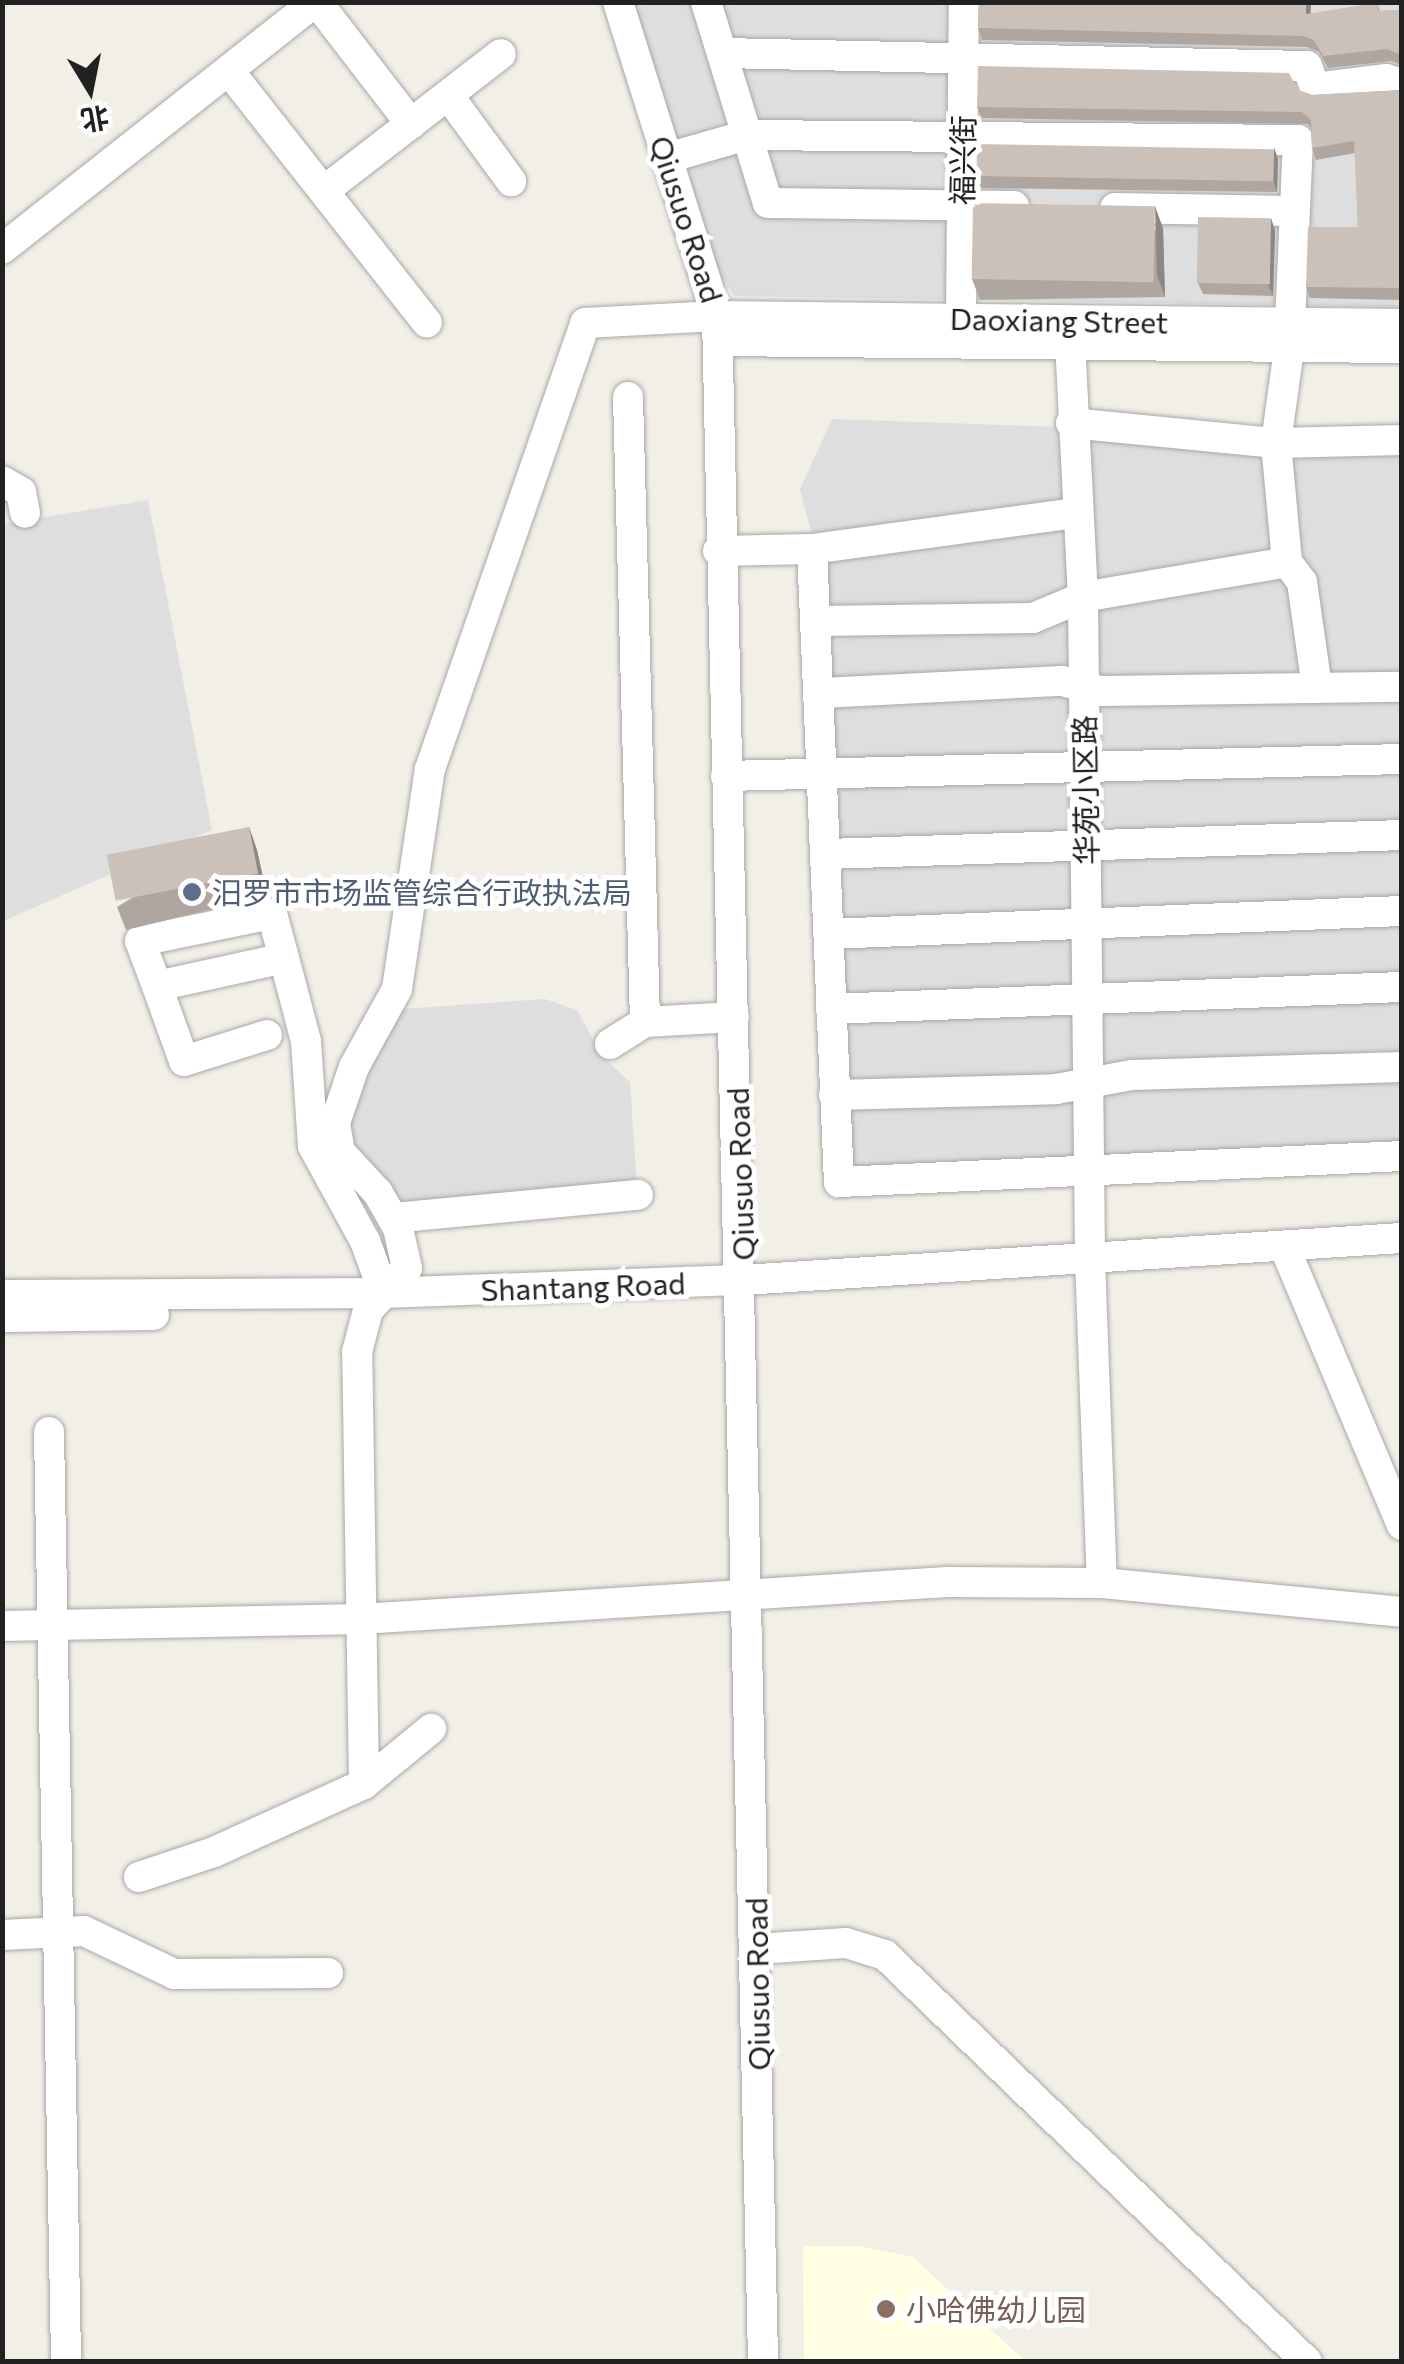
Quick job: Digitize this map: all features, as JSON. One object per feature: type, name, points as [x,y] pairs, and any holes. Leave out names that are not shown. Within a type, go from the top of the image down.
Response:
[{"type":"street","points":[[2,249],[316,2],[411,124]]},
{"type":"street","name":"Qiusuo Road","points":[[618,2],[717,329],[718,551],[750,1590],[763,2362]]},
{"type":"street","points":[[706,2],[768,203],[1040,207]]},
{"type":"street","name":"福兴街","points":[[961,318],[964,2]]},
{"type":"street","points":[[723,53],[1307,66],[1315,88],[1386,79],[1402,84]]},
{"type":"street","points":[[325,190],[501,54]]},
{"type":"street","points":[[229,71],[427,324]]},
{"type":"street","points":[[448,95],[511,181]]},
{"type":"street","points":[[667,158],[747,135],[1298,140],[1292,211],[1290,336],[1276,444],[1287,562],[1302,582],[1317,688]]},
{"type":"street","points":[[1078,208],[1292,211]]},
{"type":"street","name":"Daoxiang Street","points":[[717,329],[961,318],[1069,333],[1290,336],[1402,324]]},
{"type":"street","points":[[364,1784],[356,1352],[376,1302],[407,1268],[392,1218],[340,1152],[335,1123],[354,1068],[397,989],[430,769],[585,324],[1069,333]]},
{"type":"street","name":"华苑小区路","points":[[1069,333],[1075,514],[1083,597],[1090,1269],[1102,1583]]},
{"type":"street","points":[[1290,336],[1402,348]]},
{"type":"street","points":[[628,396],[646,1022]]},
{"type":"street","points":[[1071,422],[1276,444],[1402,440]]},
{"type":"street","points":[[2,480],[22,492],[25,512]]},
{"type":"street","points":[[718,551],[812,549],[1075,514]]},
{"type":"street","points":[[812,549],[822,692],[836,1176],[843,1185],[1402,1156]]},
{"type":"street","points":[[817,621],[1033,618],[1083,597],[1287,562]]},
{"type":"street","points":[[822,692],[1062,681],[1084,686],[1402,687]]},
{"type":"street","points":[[726,776],[1402,758]]},
{"type":"street","points":[[826,854],[1086,850],[1402,835]]},
{"type":"street","points":[[829,934],[1402,911]]},
{"type":"street","points":[[267,1035],[184,1060],[140,941],[272,914],[306,1041],[313,1146],[365,1241],[376,1302]]},
{"type":"street","points":[[157,986],[284,958]]},
{"type":"street","points":[[831,1009],[1402,987]]},
{"type":"street","points":[[610,1044],[646,1022],[734,1018]]},
{"type":"street","points":[[834,1095],[1056,1089],[1088,1082],[1402,1067]]},
{"type":"street","points":[[392,1218],[638,1195]]},
{"type":"street","name":"Shantang Road","points":[[1290,1256],[1402,1238]]},
{"type":"street","points":[[1290,1256],[1402,1525]]},
{"type":"street","name":"Shantang Road","points":[[2,1318],[743,1290],[1290,1256],[1402,1258]]},
{"type":"street","name":"Shantang Road","points":[[2,1295],[376,1302]]},
{"type":"street","points":[[49,1432],[66,2362]]},
{"type":"street","points":[[2,1626],[361,1619],[750,1590],[1102,1583],[1402,1612]]},
{"type":"street","points":[[139,1877],[214,1852],[364,1784],[431,1729]]},
{"type":"street","points":[[2,1935],[84,1930],[174,1974],[328,1973]]},
{"type":"street","points":[[757,1949],[846,1943],[885,1955],[1307,2362]]},
{"type":"shaded area","points":[[633,3],[1401,3],[1401,307],[734,296],[712,262]]},
{"type":"shaded area","points":[[832,419],[1401,439],[1401,1149],[842,1180],[817,555],[800,489]]},
{"type":"shaded area","points":[[148,500],[212,830],[3,921],[3,524]]},
{"type":"shaded area","points":[[545,999],[577,1010],[601,1055],[630,1082],[637,1187],[403,1211],[347,1148],[344,1116],[400,1009]]},
{"type":"shaded area","name":"小哈佛幼儿园","points":[[803,2246],[860,2246],[913,2257],[1025,2361],[804,2361]]},
{"type":"building","points":[[979,2],[1306,2],[1306,14],[1377,3],[1378,11],[1402,10],[1402,55],[1387,49],[1323,56],[1314,40],[1303,36],[978,28]]},
{"type":"building","points":[[978,66],[1289,73],[1298,90],[1312,95],[1402,90],[1402,288],[1306,287],[1308,227],[1358,227],[1354,141],[1312,148],[1311,120],[1302,112],[977,107]]},
{"type":"building","points":[[977,144],[1274,149],[1273,181],[976,176]]},
{"type":"building","points":[[973,203],[1155,206],[1154,282],[972,279]]},
{"type":"building","points":[[1198,217],[1271,218],[1270,284],[1197,283]]},
{"type":"building","points":[[249,827],[258,873],[116,901],[107,855]]},
{"type":"place","name":"汨罗市市场监管综合行政执法局","points":[[192,892]]},
{"type":"place","name":"小哈佛幼儿园","points":[[886,2309]]}]
